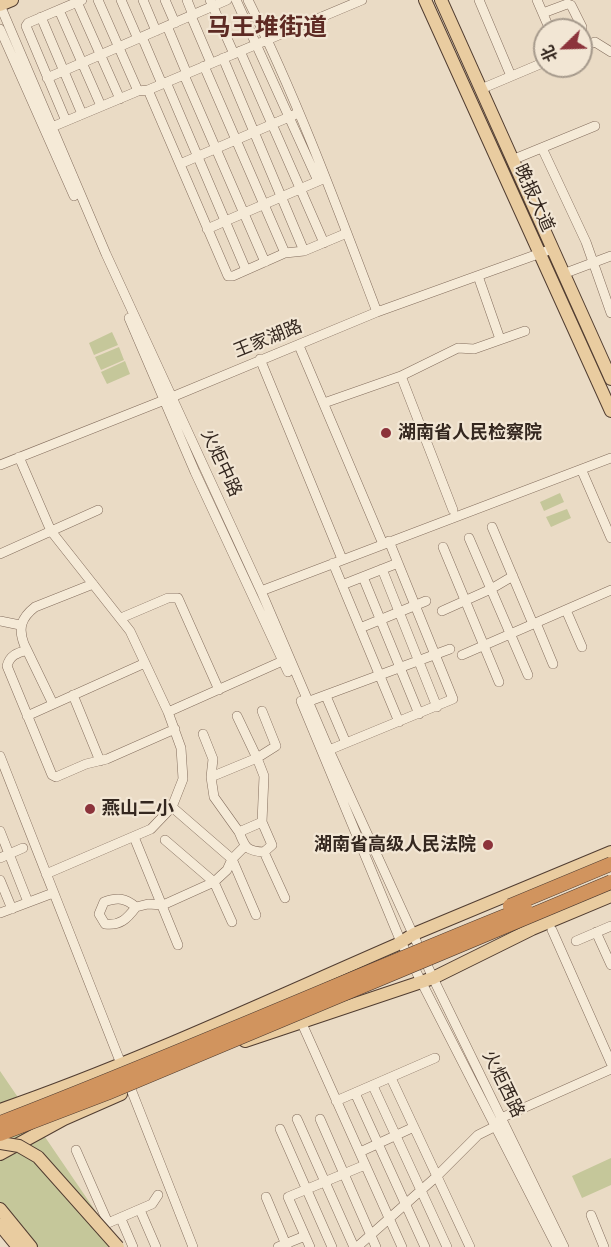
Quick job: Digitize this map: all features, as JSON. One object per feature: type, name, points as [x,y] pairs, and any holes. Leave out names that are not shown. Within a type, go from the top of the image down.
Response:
[{"type":"highway","points":[[410,960],[428,939],[611,864]]},
{"type":"highway","points":[[0,1134],[118,1088],[611,874]]},
{"type":"highway","points":[[0,1123],[611,882]]},
{"type":"highway","points":[[410,960],[446,957],[611,889]]},
{"type":"main road","points":[[0,5],[12,0]]},
{"type":"main road","name":"晚报大道","points":[[424,0],[611,411]]},
{"type":"main road","name":"晚报大道","points":[[441,0],[611,379]]},
{"type":"main road","points":[[0,1110],[46,1095],[401,942],[414,934],[611,852]]},
{"type":"main road","points":[[0,1154],[64,1119],[230,1047],[427,980],[532,929],[611,896]]},
{"type":"main road","points":[[0,1143],[19,1146],[38,1156],[118,1247]]},
{"type":"main road","points":[[0,1209],[31,1247]]},
{"type":"main road","points":[[0,1225],[18,1247]]},
{"type":"street","points":[[98,0],[119,47],[180,164],[228,276],[285,253],[304,251],[347,233]]},
{"type":"street","points":[[121,0],[164,83],[246,270]]},
{"type":"street","points":[[143,0],[156,31]]},
{"type":"street","points":[[165,0],[185,74],[265,262]]},
{"type":"street","points":[[187,0],[236,140],[285,253]]},
{"type":"street","points":[[47,78],[192,15],[212,3],[227,0]]},
{"type":"street","points":[[236,0],[294,115]]},
{"type":"street","points":[[248,0],[267,40],[294,115],[347,233],[377,312]]},
{"type":"street","points":[[52,127],[362,0]]},
{"type":"street","points":[[479,0],[511,76]]},
{"type":"street","points":[[537,0],[545,18]]},
{"type":"street","points":[[66,121],[26,26],[28,22],[80,1],[100,55],[120,99]]},
{"type":"street","points":[[212,3],[273,124],[324,243]]},
{"type":"street","points":[[543,13],[567,4],[571,5],[578,18]]},
{"type":"street","name":"火炬中路","points":[[0,5],[169,398],[261,591],[286,659],[308,702],[414,934]]},
{"type":"street","points":[[59,10],[101,106]]},
{"type":"street","points":[[41,17],[82,114]]},
{"type":"street","points":[[0,29],[169,398],[195,472],[286,659],[168,712]]},
{"type":"street","points":[[593,43],[611,52]]},
{"type":"street","points":[[223,58],[304,251]]},
{"type":"street","points":[[481,89],[533,67]]},
{"type":"street","points":[[180,164],[294,115]]},
{"type":"street","points":[[512,160],[595,126]]},
{"type":"street","points":[[542,148],[594,262],[611,313]]},
{"type":"street","points":[[207,229],[322,180]]},
{"type":"street","name":"王家湖路","points":[[0,465],[377,312],[552,249]]},
{"type":"street","points":[[563,274],[611,256]]},
{"type":"street","points":[[478,276],[500,339]]},
{"type":"street","points":[[324,403],[401,376],[458,348],[474,349],[525,331]]},
{"type":"street","points":[[300,348],[386,542],[398,563],[453,699],[329,750]]},
{"type":"street","points":[[260,359],[338,561],[342,585],[399,722]]},
{"type":"street","points":[[401,376],[453,510]]},
{"type":"street","points":[[19,457],[51,531],[130,631],[168,712],[182,748],[183,779],[172,807],[151,829],[46,874]]},
{"type":"street","points":[[261,591],[611,458]]},
{"type":"street","points":[[582,471],[611,538]]},
{"type":"street","points":[[0,554],[98,510]]},
{"type":"street","points":[[492,527],[553,664]]},
{"type":"street","points":[[469,538],[528,675]]},
{"type":"street","points":[[443,547],[499,682]]},
{"type":"street","points":[[342,585],[398,563]]},
{"type":"street","points":[[382,569],[437,707]]},
{"type":"street","points":[[442,612],[491,590],[513,576]]},
{"type":"street","points":[[363,577],[419,714]]},
{"type":"street","points":[[53,704],[27,650],[20,625],[28,612],[35,607],[93,584]]},
{"type":"street","points":[[462,655],[611,590]]},
{"type":"street","points":[[121,618],[168,598],[178,598],[219,690]]},
{"type":"street","points":[[360,628],[426,601]]},
{"type":"street","points":[[566,610],[582,647]]},
{"type":"street","points":[[0,621],[20,625]]},
{"type":"street","points":[[308,702],[450,649]]},
{"type":"street","points":[[27,650],[9,659],[7,666],[52,775],[56,777],[86,764],[100,761],[175,729]]},
{"type":"street","name":"火炬西路","points":[[286,659],[401,942],[427,980],[564,1247]]},
{"type":"street","points":[[27,716],[145,663]]},
{"type":"street","points":[[72,695],[100,761]]},
{"type":"street","points":[[326,696],[346,743]]},
{"type":"street","points":[[212,777],[257,758],[276,746],[261,711]]},
{"type":"street","points":[[203,734],[213,759],[214,797],[239,832],[245,846],[254,851],[264,852],[272,845],[262,822],[264,776],[237,716]]},
{"type":"street","points":[[0,756],[119,1064],[193,1247]]},
{"type":"street","points":[[0,786],[10,782]]},
{"type":"street","points":[[172,807],[232,859],[256,915]]},
{"type":"street","points":[[239,832],[262,822]]},
{"type":"street","points":[[0,831],[4,856],[28,902]]},
{"type":"street","points":[[134,837],[178,945]]},
{"type":"street","points":[[165,840],[214,882],[232,922]]},
{"type":"street","points":[[136,907],[148,904],[163,905],[214,882],[227,870],[232,859],[245,846]]},
{"type":"street","points":[[4,856],[23,848]]},
{"type":"street","points":[[264,852],[285,898]]},
{"type":"street","points":[[0,880],[12,909]]},
{"type":"street","points":[[0,913],[53,893]]},
{"type":"street","points":[[576,941],[611,926]]},
{"type":"street","points":[[552,930],[611,1063]]},
{"type":"street","points":[[596,932],[611,965]]},
{"type":"street","name":"火炬西路","points":[[414,934],[427,980]]},
{"type":"street","points":[[304,1028],[402,1247]]},
{"type":"street","points":[[336,1101],[435,1058]]},
{"type":"street","points":[[297,1119],[356,1247],[436,1177],[478,1135],[499,1122],[611,1069]]},
{"type":"street","points":[[391,1078],[470,1247]]},
{"type":"street","points":[[373,1086],[447,1247]]},
{"type":"street","points":[[355,1093],[425,1247]]},
{"type":"street","points":[[320,1119],[376,1247]]},
{"type":"street","name":"火炬西路","points":[[499,1122],[556,1247]]},
{"type":"street","points":[[360,1152],[414,1127]]},
{"type":"street","points":[[280,1129],[333,1247]]},
{"type":"street","points":[[76,1149],[108,1223],[152,1204],[158,1195]]},
{"type":"street","points":[[310,1247],[288,1197],[366,1165]]},
{"type":"street","points":[[266,1197],[283,1246],[305,1236]]},
{"type":"street","points":[[140,1210],[156,1247]]},
{"type":"street","points":[[591,1215],[604,1247]]},
{"type":"street","points":[[121,1219],[133,1247]]},
{"type":"green space","points":[[112,332],[118,345],[94,355],[89,343]]},
{"type":"green space","points":[[119,347],[124,360],[101,370],[95,357]]},
{"type":"green space","points":[[125,361],[130,374],[107,384],[101,372]]},
{"type":"green space","points":[[560,493],[564,502],[544,511],[540,502]]},
{"type":"green space","points":[[567,509],[571,518],[551,527],[546,517]]},
{"type":"green space","points":[[0,1071],[120,1247],[33,1247],[0,1209]]},
{"type":"green space","points":[[611,1158],[611,1185],[582,1198],[572,1176]]},
{"type":"place","name":"湖南省人民检察院","points":[[386,433]]},
{"type":"place","name":"燕山二小","points":[[90,809]]},
{"type":"place","name":"湖南省高级人民法院","points":[[488,845]]},
{"type":"district","name":"马王堆街道","points":[[267,28]]}]
